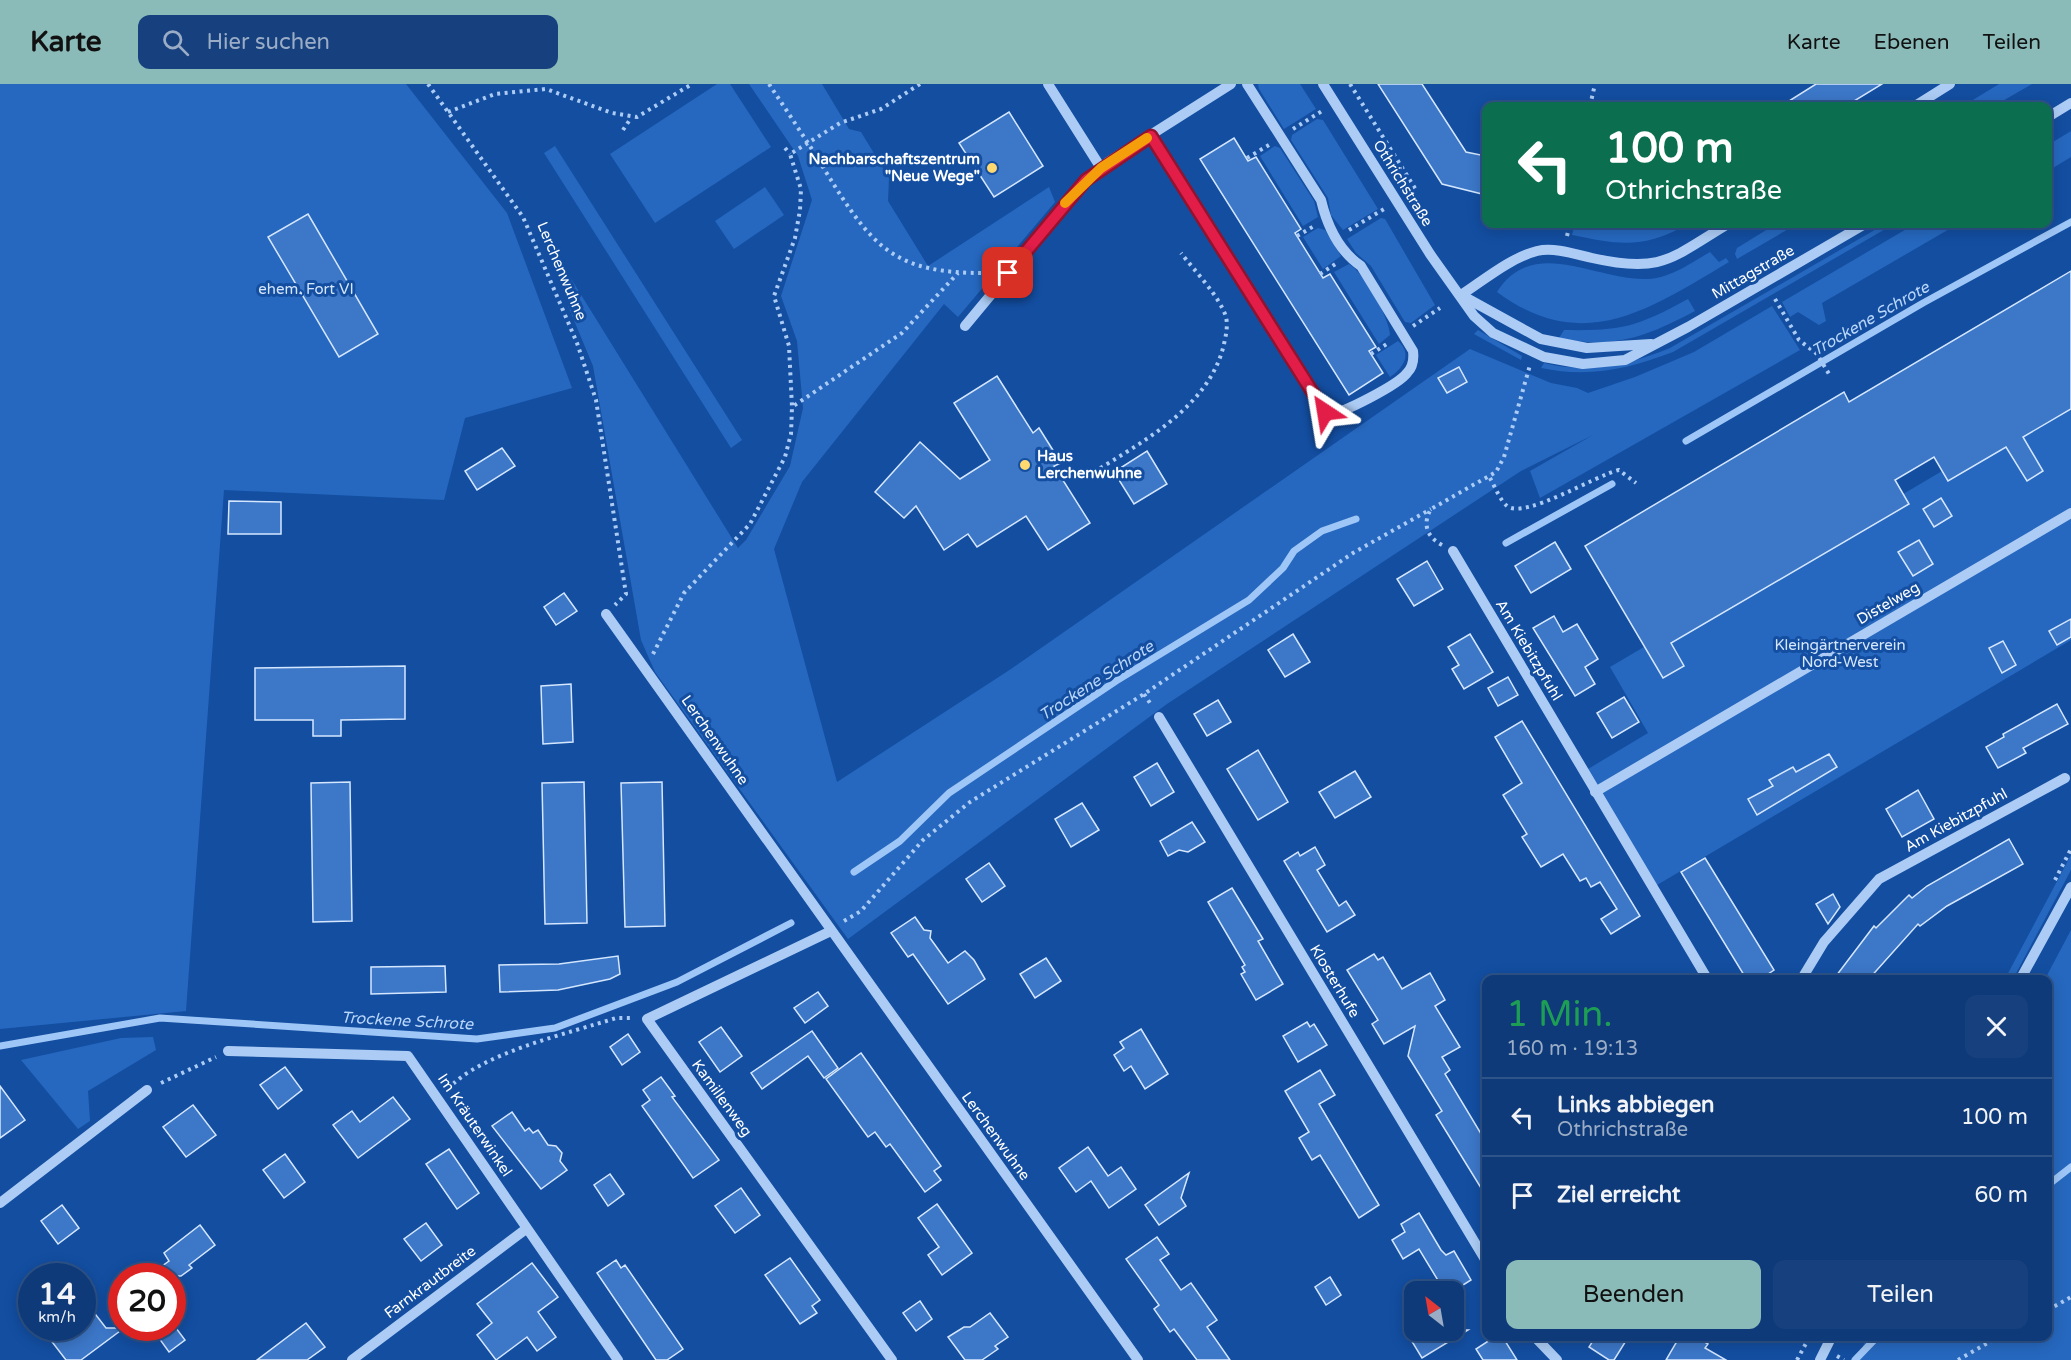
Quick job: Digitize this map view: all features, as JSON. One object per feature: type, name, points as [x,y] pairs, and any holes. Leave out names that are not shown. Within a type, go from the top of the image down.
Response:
[{"type":"street","points":[[1048,84],[1101,168]]},
{"type":"street","points":[[965,326],[1074,192],[1101,168],[1231,84]]},
{"type":"street","points":[[1151,136],[1328,414],[1342,411],[1403,378],[1412,367],[1413,351],[1361,266],[1348,257],[1325,219],[1321,200],[1247,84]]},
{"type":"street","name":"Othrichstraße","points":[[1323,84],[1436,263],[1461,295]]},
{"type":"street","points":[[1921,102],[1950,84]]},
{"type":"street","points":[[2052,115],[2071,103]]},
{"type":"street","points":[[1461,295],[1513,262],[1536,251],[1563,252],[1622,264],[1650,264],[1673,258],[1722,228]]},
{"type":"street","name":"Mittagstraße","points":[[1461,295],[1474,316],[1493,333],[1544,357],[1583,364],[1625,360],[1695,323],[1858,228]]},
{"type":"street","name":"Mittagstraße","points":[[1461,295],[1541,339],[1558,344],[1587,348],[1654,344]]},
{"type":"street","name":"Distelweg","points":[[1595,792],[2071,513]]},
{"type":"street","name":"Am Kiebitzpfuhl","points":[[1453,551],[1705,975]]},
{"type":"street","name":"Lerchenwuhne","points":[[606,614],[1138,1360]]},
{"type":"street","name":"Klosterhufe","points":[[1159,717],[1482,1254]]},
{"type":"street","name":"Am Kiebitzpfuhl","points":[[1804,975],[1824,942],[1878,879],[2065,777]]},
{"type":"street","points":[[2023,975],[2071,887]]},
{"type":"street","points":[[647,1019],[831,931]]},
{"type":"street","name":"Kamillenweg","points":[[647,1019],[892,1360]]},
{"type":"street","name":"Im Kräuterwinkel","points":[[228,1051],[408,1056],[440,1098],[526,1228],[618,1360]]},
{"type":"street","points":[[0,1203],[147,1090]]},
{"type":"street","name":"Farnkrautbreite","points":[[352,1360],[526,1228]]},
{"type":"street","points":[[1539,1341],[1557,1360]]},
{"type":"street","points":[[1820,1360],[1830,1341]]},
{"type":"path","name":"Lerchenwuhne","points":[[428,84],[523,217],[590,380],[626,594],[606,614]]},
{"type":"path","points":[[448,112],[495,94],[546,89],[612,113],[632,117],[644,115],[692,84]]},
{"type":"path","points":[[769,84],[856,220],[876,243],[912,264],[932,270],[958,273],[1008,273]]},
{"type":"path","points":[[790,154],[840,123],[881,110],[920,84]]},
{"type":"path","points":[[1350,84],[1416,190],[1397,202]]},
{"type":"path","points":[[1591,102],[1595,84]]},
{"type":"path","points":[[623,130],[632,117]]},
{"type":"path","points":[[1292,130],[1308,120]]},
{"type":"path","points":[[646,668],[684,593],[750,524],[785,457],[791,434],[792,407],[789,346],[774,296],[795,238],[801,189],[790,154],[784,148]]},
{"type":"path","points":[[1349,230],[1368,219]]},
{"type":"path","points":[[1094,472],[1189,405],[1208,383],[1218,363],[1227,331],[1225,314],[1181,253]]},
{"type":"path","points":[[792,407],[902,333],[958,273]]},
{"type":"path","points":[[1775,299],[1799,340],[1817,354],[1829,374]]},
{"type":"path","points":[[1415,325],[1440,308]]},
{"type":"path","points":[[831,931],[861,911],[922,840],[970,802],[1144,694],[1353,553],[1490,478],[1504,457],[1532,359]]},
{"type":"path","points":[[1490,478],[1504,503],[1516,509],[1530,508],[1612,471],[1619,470],[1636,483]]},
{"type":"path","points":[[1431,509],[1426,518],[1426,526],[1433,540],[1453,551]]},
{"type":"path","points":[[440,1098],[460,1076],[501,1056],[616,1018],[647,1019]]},
{"type":"path","points":[[147,1090],[228,1051]]},
{"type":"path","points":[[2052,1308],[2071,1297]]},
{"type":"path","points":[[1797,1360],[1807,1341]]},
{"type":"path","points":[[1958,1360],[1991,1341]]},
{"type":"green space","name":"ehem. Fort VI","points":[[0,84],[406,84],[507,213],[572,388],[465,418],[444,500],[224,490],[186,1011],[0,1029]]},
{"type":"green space","points":[[717,84],[730,84],[771,147],[655,223],[610,154]]},
{"type":"green space","points":[[749,84],[822,84],[849,129],[861,132],[889,178],[888,201],[928,266],[1049,187],[1055,202],[958,317],[944,304],[802,482],[774,549],[837,782],[1011,669],[1470,349],[1551,383],[1577,388],[1588,393],[1635,377],[1694,352],[1772,306],[1800,350],[1540,498],[1530,471],[1593,435],[1521,471],[1167,704],[848,939],[655,672],[641,640],[593,366],[568,306],[570,277],[738,548],[746,540],[790,466],[803,408],[797,341],[781,296],[812,200],[798,156]]},
{"type":"green space","points":[[1258,84],[1300,84],[1316,109],[1284,129]]},
{"type":"green space","points":[[1999,84],[2032,84],[2001,102],[1970,102]]},
{"type":"green space","points":[[1317,119],[1323,120],[1378,209],[1343,230],[1331,215],[1328,198],[1291,140],[1292,135]]},
{"type":"green space","points":[[2071,131],[2071,157],[2052,169],[2052,143]]},
{"type":"green space","points":[[555,146],[742,440],[731,448],[544,153]]},
{"type":"green space","points":[[1275,146],[1280,148],[1314,201],[1318,217],[1303,226],[1260,156]]},
{"type":"green space","points":[[765,187],[784,215],[734,249],[715,221]]},
{"type":"green space","points":[[1381,218],[1385,219],[1435,305],[1411,323],[1405,322],[1371,266],[1356,253],[1347,239]]},
{"type":"green space","points":[[1318,228],[1325,230],[1341,256],[1323,269],[1303,237]]},
{"type":"green space","points":[[1574,228],[1680,228],[1658,238],[1631,243],[1572,235]]},
{"type":"green space","points":[[1770,228],[1790,228],[1737,259],[1735,254],[1737,248]]},
{"type":"green space","points":[[1878,228],[1887,228],[1673,352],[1624,367],[1592,372],[1541,368],[1544,363],[1576,368],[1608,366],[1639,359],[1670,348]]},
{"type":"green space","points":[[1908,228],[1951,228],[1822,303],[1826,321],[1819,325],[1798,312],[1790,317],[1782,302]]},
{"type":"green space","points":[[1710,252],[1719,262],[1726,258],[1729,262],[1672,296],[1616,319],[1587,323],[1558,321],[1528,311],[1497,292],[1511,275],[1528,266],[1546,263],[1565,264],[1624,277],[1652,279],[1678,270]]},
{"type":"green space","points":[[1349,264],[1362,276],[1385,317],[1390,335],[1379,344],[1334,272]]},
{"type":"green space","points":[[1688,299],[1695,311],[1646,334],[1596,342],[1559,338],[1564,330],[1601,330],[1629,325],[1655,316]]},
{"type":"green space","points":[[1478,330],[1522,356],[1521,360],[1474,334]]},
{"type":"green space","points":[[1398,341],[1405,351],[1405,356],[1402,365],[1390,377],[1376,355]]},
{"type":"green space","name":"Kleingärtnerverein Nord-West","points":[[2071,395],[2071,640],[1652,888],[1583,772],[1648,733],[1610,667]]},
{"type":"green space","points":[[2071,855],[2071,870],[2015,975],[2007,975]]},
{"type":"green space","points":[[2071,930],[2071,1360],[1857,1360],[1865,1341],[2052,1341],[2052,975],[2047,975]]},
{"type":"green space","points":[[153,1037],[156,1050],[88,1091],[90,1121],[78,1129],[21,1060],[121,1038]]},
{"type":"building","points":[[1378,84],[1422,84],[1466,152],[1482,155],[1482,194],[1442,184]]},
{"type":"building","points":[[1816,84],[1882,84],[1853,102],[1787,102]]},
{"type":"building","points":[[1009,112],[1043,166],[994,197],[959,143]]},
{"type":"building","points":[[1234,138],[1248,161],[1256,157],[1301,229],[1295,233],[1323,278],[1330,274],[1376,347],[1369,351],[1383,373],[1349,395],[1200,159]]},
{"type":"building","points":[[308,214],[378,334],[339,357],[268,237]]},
{"type":"building","points":[[2071,271],[2071,409],[2023,437],[2043,471],[2027,481],[2006,447],[1948,481],[1934,457],[1895,480],[1909,504],[1671,643],[1684,666],[1663,678],[1585,546],[1844,392],[1849,402]]},
{"type":"building","points":[[1459,367],[1467,382],[1447,393],[1438,378]]},
{"type":"building","name":"Haus Lerchenwuhne","points":[[997,376],[1033,433],[1039,428],[1061,463],[1054,466],[1090,523],[1048,550],[1026,516],[977,547],[968,534],[944,550],[916,506],[904,518],[875,492],[920,442],[960,479],[990,460],[954,403]]},
{"type":"building","points":[[502,448],[515,466],[477,490],[465,471]]},
{"type":"building","points":[[1147,451],[1167,484],[1134,504],[1114,472]]},
{"type":"building","points":[[1941,498],[1952,516],[1934,527],[1923,509]]},
{"type":"building","points":[[229,501],[281,502],[281,534],[228,534]]},
{"type":"building","points":[[1919,540],[1933,564],[1913,576],[1898,552]]},
{"type":"building","points":[[1555,542],[1571,569],[1531,593],[1515,566]]},
{"type":"building","points":[[1427,561],[1443,589],[1414,606],[1397,579]]},
{"type":"building","points":[[564,593],[577,611],[556,625],[544,607]]},
{"type":"building","points":[[1554,616],[1563,632],[1577,624],[1598,659],[1585,667],[1595,684],[1575,696],[1533,628]]},
{"type":"building","points":[[2071,619],[2071,637],[2057,645],[2049,631]]},
{"type":"building","points":[[1293,634],[1310,662],[1285,677],[1268,650]]},
{"type":"building","points":[[1470,634],[1493,672],[1464,689],[1452,669],[1459,665],[1448,647]]},
{"type":"building","points":[[2003,641],[2016,665],[2002,673],[1989,648]]},
{"type":"building","points":[[405,666],[405,719],[341,720],[341,736],[313,736],[313,720],[255,720],[255,668]]},
{"type":"building","points":[[1508,677],[1518,695],[1498,706],[1488,688]]},
{"type":"building","points":[[571,684],[573,742],[543,744],[541,686]]},
{"type":"building","points":[[1624,697],[1639,722],[1612,738],[1597,713]]},
{"type":"building","points":[[1218,700],[1231,722],[1207,736],[1194,714]]},
{"type":"building","points":[[2057,704],[2068,724],[2023,748],[2026,753],[1998,768],[1986,747],[2004,737],[2003,734]]},
{"type":"building","points":[[1522,721],[1640,916],[1611,934],[1601,919],[1617,909],[1600,882],[1591,887],[1586,878],[1580,881],[1563,854],[1541,867],[1522,837],[1527,834],[1503,795],[1522,783],[1495,737]]},
{"type":"building","points":[[1258,750],[1288,802],[1258,820],[1227,769]]},
{"type":"building","points":[[1829,754],[1837,767],[1757,815],[1748,799],[1773,786],[1769,780],[1793,767],[1796,772]]},
{"type":"building","points":[[1157,763],[1174,792],[1151,806],[1134,777]]},
{"type":"building","points":[[1355,771],[1371,797],[1335,818],[1319,792]]},
{"type":"building","points":[[350,782],[352,921],[313,922],[311,783]]},
{"type":"building","points":[[584,782],[587,923],[545,924],[542,783]]},
{"type":"building","points":[[662,782],[665,926],[625,927],[621,783]]},
{"type":"building","points":[[1918,790],[1934,819],[1902,837],[1886,809]]},
{"type":"building","points":[[1082,803],[1099,830],[1071,847],[1055,819]]},
{"type":"building","points":[[1192,822],[1205,842],[1188,852],[1179,850],[1168,856],[1160,841]]},
{"type":"building","points":[[2009,839],[2023,864],[1947,906],[1920,926],[1918,924],[1872,975],[1837,975],[1874,926],[1876,928],[1909,895],[1912,898],[1927,886]]},
{"type":"building","points":[[1315,847],[1325,865],[1317,870],[1339,906],[1346,901],[1355,915],[1327,932],[1284,861],[1298,852],[1300,856]]},
{"type":"building","points":[[1705,858],[1774,970],[1766,975],[1744,975],[1681,872]]},
{"type":"building","points":[[989,863],[1005,886],[982,902],[966,879]]},
{"type":"building","points":[[1232,888],[1263,939],[1258,941],[1283,984],[1256,1000],[1241,974],[1245,972],[1242,967],[1245,965],[1208,902]]},
{"type":"building","points":[[1833,894],[1840,907],[1828,924],[1816,904]]},
{"type":"building","points":[[915,917],[924,930],[931,931],[930,938],[948,963],[965,951],[974,960],[985,979],[948,1004],[913,954],[908,957],[891,933]]},
{"type":"building","points":[[1374,954],[1378,960],[1383,957],[1402,989],[1430,973],[1445,1000],[1435,1006],[1460,1047],[1442,1057],[1450,1070],[1445,1074],[1482,1135],[1482,1190],[1436,1115],[1442,1111],[1408,1056],[1415,1026],[1384,1044],[1372,1024],[1378,1020],[1347,970]]},
{"type":"building","points":[[618,956],[620,974],[610,979],[558,990],[500,992],[499,965],[559,964]]},
{"type":"building","points":[[1046,958],[1061,981],[1035,998],[1020,974]]},
{"type":"building","points":[[445,966],[446,992],[371,994],[371,967]]},
{"type":"building","points":[[818,992],[828,1006],[805,1023],[794,1008]]},
{"type":"building","points":[[1307,1022],[1310,1027],[1314,1024],[1327,1045],[1298,1062],[1283,1036]]},
{"type":"building","points":[[721,1027],[742,1056],[720,1072],[699,1042]]},
{"type":"building","points":[[1141,1029],[1168,1074],[1145,1089],[1131,1066],[1124,1071],[1114,1055],[1124,1048],[1120,1042]]},
{"type":"building","points":[[812,1031],[838,1068],[824,1078],[808,1056],[762,1089],[751,1073]]},
{"type":"building","points":[[628,1034],[640,1052],[622,1065],[610,1047]]},
{"type":"building","points":[[861,1053],[941,1166],[934,1171],[941,1180],[925,1192],[890,1144],[886,1147],[875,1132],[868,1137],[826,1079]]},
{"type":"building","points":[[285,1067],[302,1090],[278,1109],[260,1085]]},
{"type":"building","points":[[1320,1070],[1335,1095],[1319,1104],[1379,1205],[1359,1218],[1320,1155],[1312,1160],[1299,1138],[1309,1132],[1285,1091]]},
{"type":"building","points":[[661,1077],[675,1096],[672,1097],[719,1160],[693,1178],[642,1106],[650,1100],[643,1090]]},
{"type":"building","points":[[0,1086],[25,1120],[0,1138]]},
{"type":"building","points":[[393,1097],[410,1119],[358,1158],[333,1125],[352,1111],[360,1122]]},
{"type":"building","points":[[193,1105],[216,1135],[186,1157],[163,1127]]},
{"type":"building","points":[[512,1112],[525,1131],[529,1128],[533,1133],[538,1130],[548,1145],[556,1146],[562,1153],[560,1161],[567,1170],[541,1189],[492,1126]]},
{"type":"building","points":[[1088,1147],[1108,1176],[1121,1167],[1136,1189],[1109,1208],[1091,1181],[1076,1192],[1059,1168]]},
{"type":"building","points":[[449,1149],[479,1193],[457,1209],[426,1164]]},
{"type":"building","points":[[285,1154],[305,1182],[284,1198],[263,1170]]},
{"type":"building","points":[[1189,1173],[1181,1198],[1186,1206],[1159,1225],[1145,1205]]},
{"type":"building","points":[[610,1174],[624,1194],[608,1206],[594,1185]]},
{"type":"building","points":[[741,1188],[760,1215],[735,1233],[715,1206]]},
{"type":"building","points":[[937,1204],[972,1253],[942,1275],[928,1255],[939,1247],[918,1218]]},
{"type":"building","points":[[62,1205],[79,1228],[58,1244],[41,1221]]},
{"type":"building","points":[[1419,1213],[1441,1250],[1446,1255],[1454,1251],[1471,1280],[1464,1284],[1464,1281],[1438,1281],[1419,1249],[1403,1259],[1392,1240],[1405,1232],[1401,1224]]},
{"type":"building","points":[[426,1223],[442,1245],[421,1261],[404,1239]]},
{"type":"building","points":[[200,1225],[215,1245],[189,1265],[192,1268],[186,1272],[186,1263],[166,1263],[169,1261],[164,1253]]},
{"type":"building","points":[[1157,1237],[1169,1254],[1160,1260],[1181,1290],[1191,1283],[1217,1320],[1207,1327],[1230,1360],[1197,1360],[1174,1329],[1170,1332],[1154,1309],[1159,1305],[1126,1259]]},
{"type":"building","points":[[790,1258],[820,1300],[812,1306],[817,1313],[800,1324],[765,1275]]},
{"type":"building","points":[[616,1260],[621,1268],[625,1265],[683,1349],[667,1360],[656,1360],[597,1273]]},
{"type":"building","points":[[532,1263],[558,1297],[538,1312],[556,1337],[537,1351],[527,1337],[496,1360],[477,1335],[492,1323],[477,1304]]},
{"type":"building","points":[[1330,1277],[1341,1295],[1326,1305],[1315,1287]]},
{"type":"building","points":[[920,1301],[932,1319],[916,1331],[903,1313]]},
{"type":"building","points":[[990,1313],[1008,1337],[995,1346],[998,1349],[982,1360],[965,1360],[948,1337],[964,1327],[970,1327]]},
{"type":"building","points":[[96,1315],[108,1328],[108,1340],[81,1360],[66,1360],[51,1341],[96,1341]]},
{"type":"building","points":[[306,1323],[325,1347],[307,1360],[257,1360]]},
{"type":"building","points":[[161,1341],[184,1341],[169,1352]]},
{"type":"building","points":[[1412,1341],[1450,1341],[1422,1358]]},
{"type":"building","points":[[1488,1341],[1505,1341],[1517,1360],[1483,1360],[1476,1349]]},
{"type":"building","points":[[1593,1341],[1626,1341],[1614,1360],[1609,1360],[1589,1347]]},
{"type":"building","points":[[1677,1341],[1703,1341],[1708,1344],[1705,1348],[1726,1360],[1666,1360]]},
{"type":"waterway","name":"Trockene Schrote","points":[[1686,441],[1923,303],[2071,222]]},
{"type":"waterway","name":"Trockene Schrote","points":[[1506,543],[1612,484]]},
{"type":"waterway","name":"Trockene Schrote","points":[[854,872],[900,841],[949,793],[1116,681],[1249,600],[1283,568],[1294,551],[1322,531],[1356,519]]},
{"type":"waterway","name":"Trockene Schrote","points":[[0,1046],[160,1018],[477,1039],[555,1028],[677,982],[791,923]]},
{"type":"waterway","points":[[2052,1182],[2071,1167]]},
{"type":"waterway","points":[[1855,1360],[1873,1341]]},
{"type":"slow traffic","points":[[1065,203],[1086,180],[1108,162],[1147,138]]},
{"type":"place","name":"Nachbarschaftszentrum \"Neue Wege\"","points":[[992,168]]},
{"type":"place","name":"Haus Lerchenwuhne","points":[[1025,465]]},
{"type":"route","points":[[1008,273],[1086,180],[1108,162],[1151,136],[1325,412]]}]
